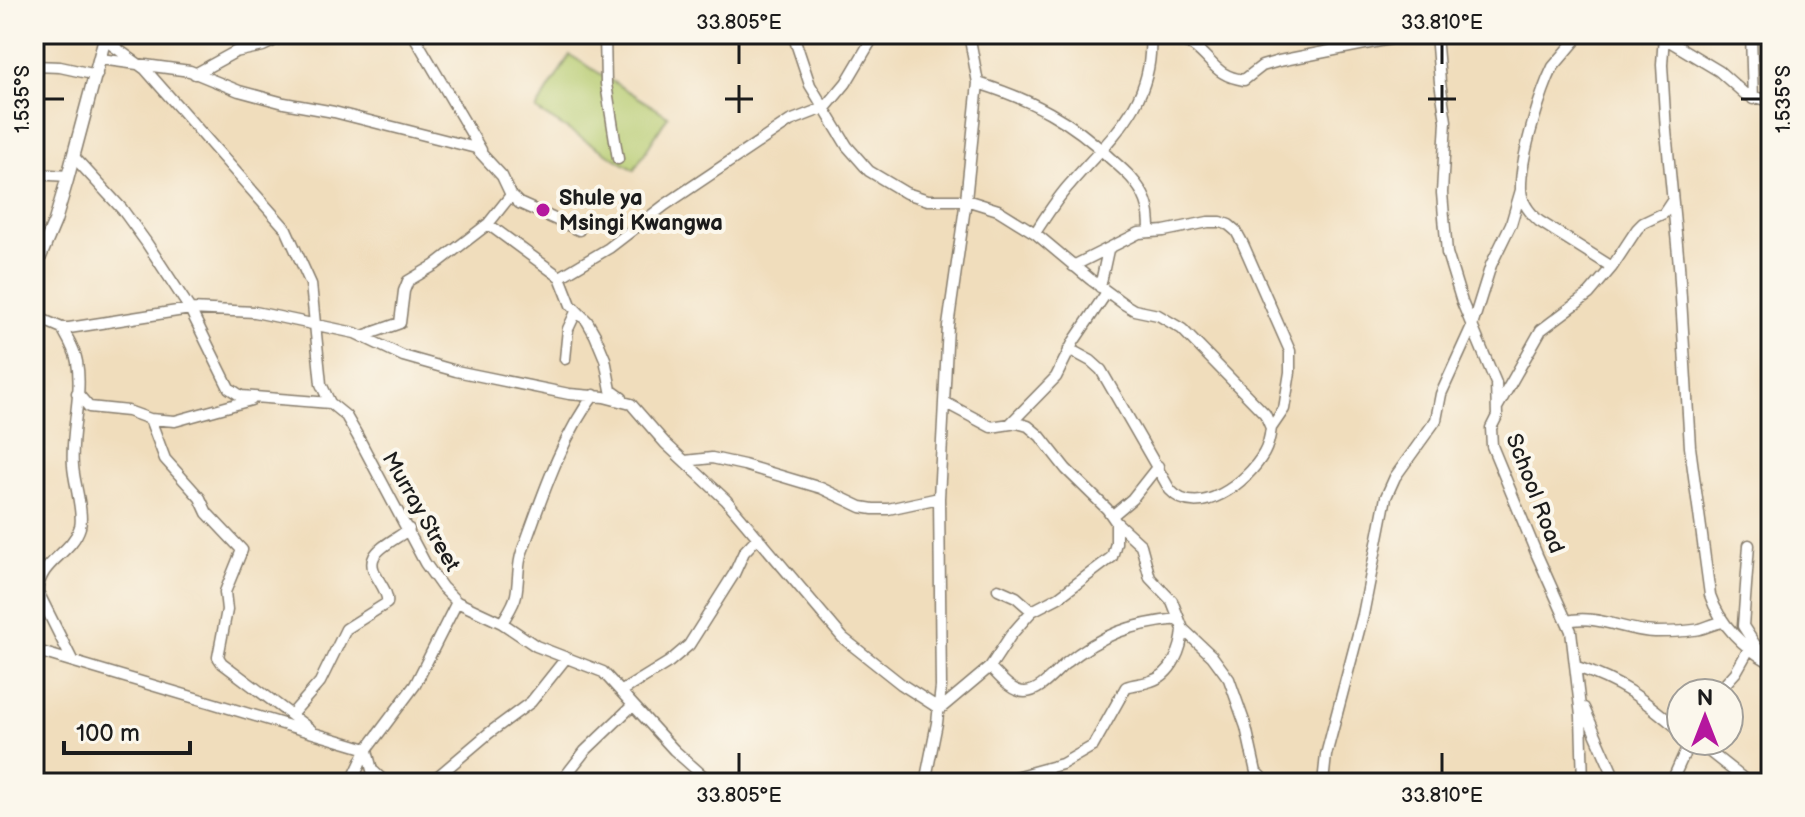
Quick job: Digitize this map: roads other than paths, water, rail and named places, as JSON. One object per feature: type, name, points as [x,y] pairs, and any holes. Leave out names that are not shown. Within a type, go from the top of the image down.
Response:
[{"type":"street","points":[[195,74],[235,52],[263,46],[288,34]]},
{"type":"street","points":[[413,34],[482,152],[502,176],[511,195],[527,208],[579,230]]},
{"type":"street","points":[[605,34],[606,84],[618,159]]},
{"type":"street","points":[[793,34],[810,85],[847,146],[869,171],[906,193],[928,200],[966,200],[998,210],[1035,233],[1073,266],[1134,310],[1158,315],[1182,329],[1265,414],[1271,428]]},
{"type":"street","points":[[560,277],[609,248],[665,205],[790,121],[826,107],[846,83],[875,34]]},
{"type":"street","points":[[925,783],[940,709],[939,498],[948,326],[966,200],[978,83],[969,34]]},
{"type":"street","points":[[1035,233],[1060,196],[1116,134],[1143,93],[1149,69],[1150,34]]},
{"type":"street","points":[[1159,34],[1195,47],[1227,77],[1244,80],[1262,66],[1279,61],[1390,39]]},
{"type":"street","name":"School Road","points":[[1436,34],[1446,121],[1442,182],[1445,239],[1451,267],[1496,383],[1497,416],[1491,428],[1492,446],[1571,631],[1580,698],[1583,783]]},
{"type":"street","points":[[1323,783],[1326,755],[1363,615],[1386,497],[1395,477],[1436,420],[1441,394],[1472,326],[1491,265],[1511,224],[1521,190],[1523,161],[1548,78],[1553,67],[1581,34]]},
{"type":"street","points":[[1751,34],[1753,99]]},
{"type":"street","points":[[1768,661],[1749,649],[1723,622],[1710,595],[1695,496],[1662,65],[1664,36],[1719,71],[1746,95],[1771,101]]},
{"type":"street","points":[[34,271],[55,221],[106,37],[140,64]]},
{"type":"street","points":[[100,59],[195,74],[269,99],[334,112],[482,152]]},
{"type":"street","name":"Murray Street","points":[[140,64],[286,229],[309,279],[321,384],[330,403],[346,416],[433,575],[457,602],[502,623],[536,646],[593,666],[611,679],[674,750],[711,783]]},
{"type":"street","points":[[34,66],[60,67],[97,75]]},
{"type":"street","points":[[978,83],[1059,116],[1103,148],[1142,192],[1147,204],[1150,232]]},
{"type":"street","points":[[74,157],[122,209],[190,309],[225,384],[241,396],[330,403]]},
{"type":"street","points":[[34,174],[68,176]]},
{"type":"street","points":[[1521,190],[1530,212],[1539,221],[1612,267]]},
{"type":"street","points":[[363,336],[400,323],[408,281],[435,265],[488,224],[511,195]]},
{"type":"street","points":[[1497,408],[1541,330],[1589,294],[1612,267],[1637,229],[1664,213],[1673,199]]},
{"type":"street","points":[[1069,349],[1101,370],[1170,490],[1178,499],[1192,503],[1208,501],[1225,492],[1248,473],[1264,453],[1271,428],[1284,409],[1290,351],[1236,231],[1221,222],[1132,235],[1073,266]]},
{"type":"street","points":[[488,224],[560,277],[576,312],[587,321],[595,335],[605,359],[611,390],[636,407],[665,443],[726,500],[843,638],[901,684],[940,709]]},
{"type":"street","points":[[1010,424],[1056,377],[1104,290],[1108,250]]},
{"type":"street","points":[[34,316],[62,328],[190,309],[255,312],[363,336],[403,356],[456,371],[626,402]]},
{"type":"street","points":[[565,359],[568,329],[576,312]]},
{"type":"street","points":[[62,328],[77,362],[77,393],[82,407],[73,464],[81,524],[68,546],[42,572],[38,592],[72,660]]},
{"type":"street","points":[[219,409],[225,384]]},
{"type":"street","points":[[502,623],[515,599],[521,555],[547,482],[577,420],[594,395]]},
{"type":"street","points":[[82,407],[128,411],[150,419],[181,420],[259,399]]},
{"type":"street","points":[[946,403],[991,427],[1010,424],[1028,426],[1141,545],[1150,578],[1172,601],[1181,624],[1229,679],[1246,727],[1256,772],[1267,783]]},
{"type":"street","points":[[150,419],[165,459],[200,498],[207,513],[242,550],[225,592],[227,610],[218,657],[311,730]]},
{"type":"street","points":[[685,461],[706,457],[744,465],[821,488],[861,507],[873,509],[888,509],[939,498]]},
{"type":"street","points":[[940,709],[990,667],[1032,611],[1059,597],[1112,557],[1116,543],[1114,519],[1158,466]]},
{"type":"street","points":[[291,715],[320,682],[346,629],[389,601],[373,567],[373,560],[379,551],[409,529]]},
{"type":"street","points":[[622,691],[669,662],[689,645],[748,547],[758,537]]},
{"type":"street","points":[[1749,545],[1743,626],[1768,661]]},
{"type":"street","points":[[998,589],[1016,597],[1032,611]]},
{"type":"street","points":[[351,783],[367,749],[415,685],[457,602]]},
{"type":"street","points":[[1567,621],[1589,617],[1624,628],[1655,632],[1695,630],[1723,622]]},
{"type":"street","points":[[990,667],[1015,689],[1034,691],[1092,643],[1138,624],[1181,624]]},
{"type":"street","points":[[993,783],[1062,764],[1093,746],[1121,691],[1160,677],[1170,668],[1180,651],[1181,624]]},
{"type":"street","points":[[1731,677],[1749,649]]},
{"type":"street","points":[[34,650],[367,749]]},
{"type":"street","points":[[430,783],[531,702],[566,658]]},
{"type":"street","points":[[1577,667],[1628,688],[1665,718]]},
{"type":"street","points":[[1580,698],[1617,783]]},
{"type":"street","points":[[560,783],[585,751],[632,706]]},
{"type":"street","points":[[367,749],[372,770],[386,783]]},
{"type":"street","points":[[1671,783],[1685,757]]},
{"type":"street","points":[[1714,757],[1749,783]]},
{"type":"place","name":"Shule ya Msingi Kwangwa","points":[[543,210]]}]
